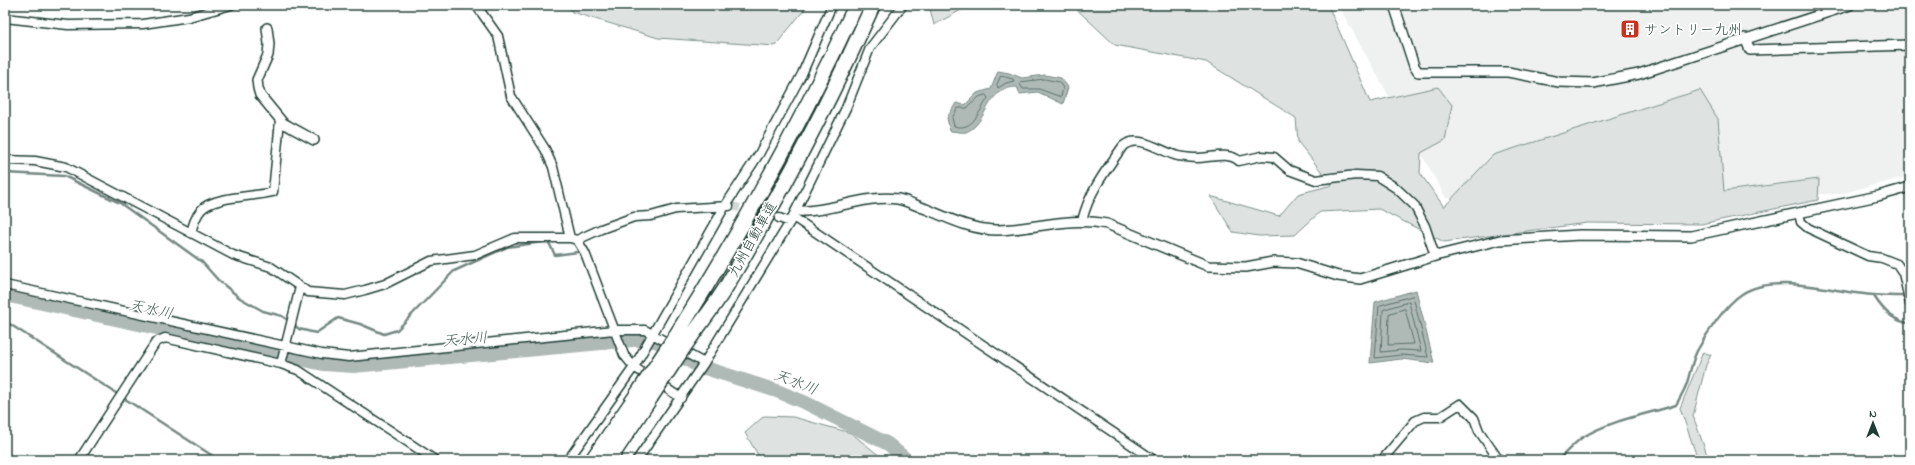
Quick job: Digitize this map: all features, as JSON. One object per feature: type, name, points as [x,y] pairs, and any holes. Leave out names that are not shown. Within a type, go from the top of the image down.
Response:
[{"type":"highway","name":"九州自動車道","points":[[609,460],[646,394],[680,341],[710,280],[772,173],[804,113],[856,5]]},
{"type":"highway","name":"九州自動車道","points":[[680,341],[725,288],[818,120],[873,5]]},
{"type":"highway","name":"九州自動車道","points":[[592,460],[646,394]]},
{"type":"street","points":[[5,18],[68,25],[144,24],[189,17],[231,5]]},
{"type":"street","points":[[476,5],[498,36],[507,84],[511,96],[545,149],[553,167],[574,239],[585,253],[624,355],[634,367],[681,398]]},
{"type":"street","points":[[568,460],[634,367],[654,335],[759,154],[802,74],[832,5]]},
{"type":"street","points":[[637,460],[704,363],[793,217],[846,108],[870,48],[903,5]]},
{"type":"street","points":[[1394,5],[1414,66],[1418,72],[1508,72],[1559,82],[1594,83],[1639,74],[1745,38],[1850,5]]},
{"type":"street","points":[[191,233],[195,219],[200,210],[207,205],[217,201],[273,192],[280,120],[279,116],[260,95],[257,80],[268,55],[269,44],[267,28]]},
{"type":"street","points":[[1745,38],[1750,50],[1910,45]]},
{"type":"street","points":[[280,120],[314,140]]},
{"type":"street","points":[[1082,221],[1085,208],[1094,187],[1123,146],[1128,142],[1140,142],[1177,155],[1198,158],[1230,156],[1239,161],[1262,156],[1274,158],[1289,170],[1316,180],[1356,175],[1377,176],[1396,188],[1414,205],[1425,226],[1435,256]]},
{"type":"street","points":[[5,160],[52,163],[66,167],[232,255],[271,267],[308,292],[345,294],[385,284],[431,261],[475,254],[515,238],[574,239],[634,217],[651,216],[676,209],[728,206]]},
{"type":"street","points":[[779,218],[793,217],[862,201],[897,199],[910,202],[967,226],[982,229],[999,230],[1082,221],[1106,224],[1197,262],[1220,267],[1246,267],[1273,262],[1296,263],[1338,276],[1360,279],[1435,256],[1500,240],[1580,235],[1691,236],[1878,196],[1910,187]]},
{"type":"street","points":[[1799,213],[1801,222],[1808,228],[1868,256],[1882,258],[1898,264],[1903,273],[1910,304]]},
{"type":"street","points":[[793,217],[1154,460]]},
{"type":"street","points":[[5,285],[322,354],[349,357],[614,330],[645,330],[704,363]]},
{"type":"street","points":[[281,364],[300,287]]},
{"type":"street","points":[[79,460],[156,342],[165,338],[281,364],[298,370],[435,460]]},
{"type":"street","points":[[1382,460],[1415,421],[1424,417],[1440,417],[1460,404],[1474,418],[1479,431],[1499,460]]},
{"type":"shaded area","points":[[568,5],[808,5],[775,46],[658,38],[572,12]]},
{"type":"shaded area","points":[[929,5],[970,5],[934,25]]},
{"type":"shaded area","points":[[1072,5],[1328,5],[1370,102],[1438,87],[1452,105],[1445,140],[1421,153],[1420,173],[1444,207],[1493,155],[1700,90],[1718,119],[1724,191],[1819,179],[1818,200],[1701,224],[1587,223],[1444,242],[1379,209],[1320,212],[1295,235],[1259,236],[1233,232],[1210,196],[1279,216],[1298,194],[1332,185],[1298,142],[1296,118],[1206,62],[1115,45]]},
{"type":"shaded area","points":[[1338,5],[1910,5],[1910,176],[1839,194],[1446,198]]},
{"type":"shaded area","points":[[1703,352],[1711,355],[1706,365],[1693,416],[1709,460],[1698,460],[1680,408]]},
{"type":"shaded area","points":[[764,416],[793,417],[851,433],[885,460],[753,460],[758,455],[745,433]]},
{"type":"water","points":[[998,71],[1022,78],[1045,75],[1061,78],[1068,87],[1063,104],[1038,92],[1020,94],[1017,87],[1007,88],[999,92],[993,99],[973,128],[966,132],[950,131],[947,118],[956,103],[965,105],[977,93],[991,89]]},
{"type":"water","points":[[1416,290],[1434,363],[1401,359],[1370,363],[1375,302]]},
{"type":"waterway","points":[[5,173],[64,176],[120,203],[202,262],[218,280],[240,298],[263,311],[282,316],[289,321]]},
{"type":"waterway","points":[[548,241],[555,255],[578,252]]},
{"type":"waterway","points":[[293,324],[299,329],[316,333],[338,318],[360,324],[384,334],[397,330],[454,271],[507,247],[543,242]]},
{"type":"waterway","points":[[1558,460],[1580,439],[1594,431],[1617,422],[1676,405],[1686,386],[1694,359],[1701,344],[1723,312],[1742,294],[1756,288],[1789,284],[1874,295],[1908,296]]},
{"type":"waterway","name":"天水川","points":[[5,295],[323,364],[354,366],[644,339],[658,342],[696,365],[777,391],[806,403],[888,444],[907,460]]},
{"type":"waterway","points":[[1874,296],[1889,314],[1898,320],[1910,323]]},
{"type":"waterway","points":[[5,321],[219,460]]},
{"type":"tunnel","points":[[732,206],[779,218]]},
{"type":"place","name":"サントリー九州","points":[[1630,29]]}]
